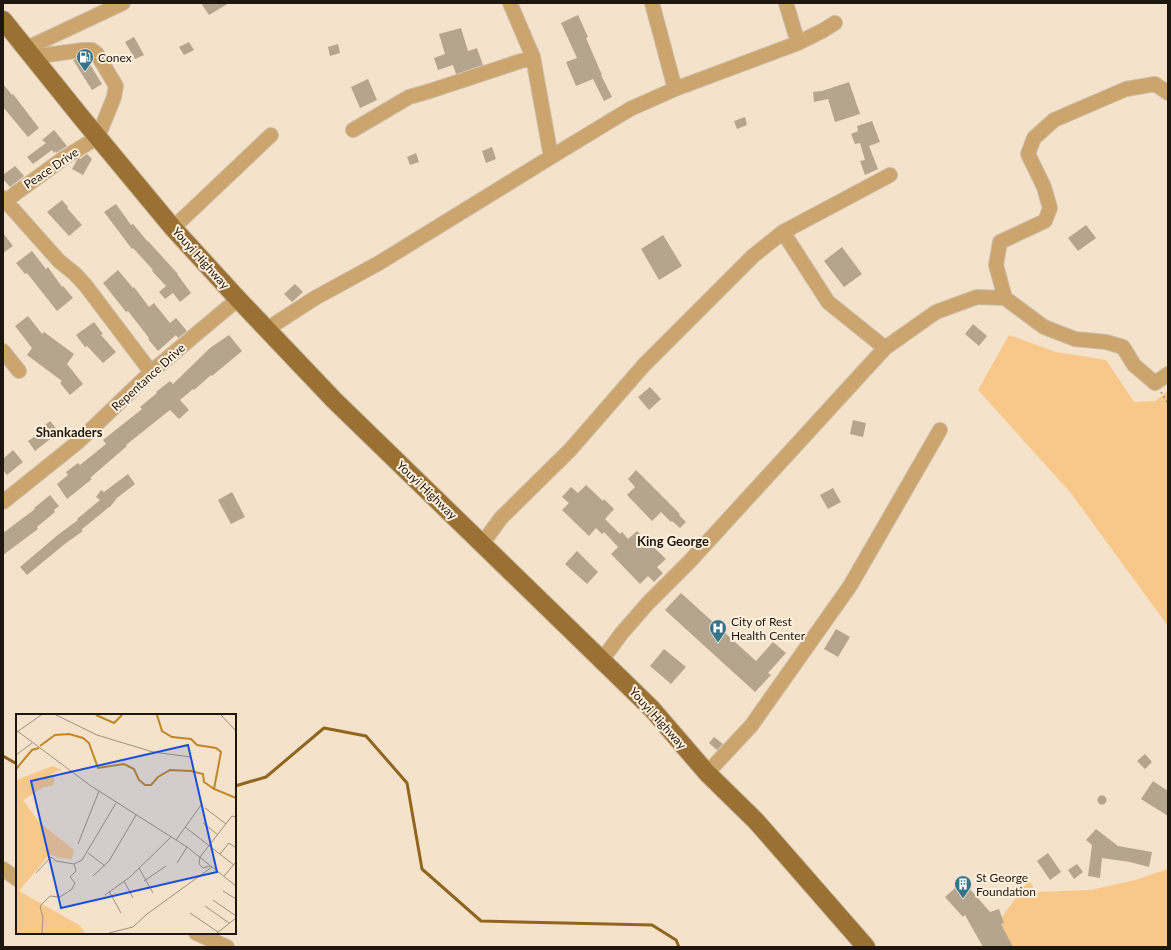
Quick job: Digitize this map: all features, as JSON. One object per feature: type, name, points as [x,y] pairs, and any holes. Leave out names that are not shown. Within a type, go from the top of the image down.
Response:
[{"type":"main road","name":"Youyi Highway","points":[[3,20],[173,228],[238,299],[334,400],[652,709],[707,774],[756,821],[866,947]]},
{"type":"street","points":[[29,53],[123,3]]},
{"type":"street","points":[[510,3],[533,57],[550,157]]},
{"type":"street","points":[[652,3],[674,89]]},
{"type":"street","points":[[786,3],[798,43]]},
{"type":"street","points":[[267,329],[315,298],[385,259],[630,109],[674,89],[798,43],[822,31],[835,22]]},
{"type":"street","points":[[29,53],[92,50],[97,54],[116,86],[114,97],[98,138]]},
{"type":"street","points":[[353,130],[409,97],[533,57]]},
{"type":"street","points":[[1005,298],[996,266],[1000,242],[1045,221],[1050,208],[1044,187],[1028,154],[1034,138],[1054,120],[1126,89],[1155,84],[1168,93]]},
{"type":"street","points":[[173,228],[271,135]]},
{"type":"street","name":"Peace Drive","points":[[4,201],[64,158],[98,138]]},
{"type":"street","points":[[482,544],[501,518],[570,450],[644,365],[753,256],[783,232],[890,175]]},
{"type":"street","points":[[4,201],[58,261],[75,274],[86,286],[151,372]]},
{"type":"street","points":[[783,232],[828,302],[885,348]]},
{"type":"street","points":[[602,660],[621,634],[648,603],[693,558],[885,348],[936,312],[977,297],[1005,298],[1044,327],[1075,339],[1106,342],[1124,347],[1134,365],[1155,382],[1168,374]]},
{"type":"street","name":"Repentance Drive","points":[[3,502],[78,442],[151,372],[238,299]]},
{"type":"street","points":[[3,351],[19,371]]},
{"type":"street","points":[[707,774],[751,726],[850,586],[940,430]]},
{"type":"street","points":[[3,869],[16,878]]},
{"type":"street","points":[[198,934],[227,947]]},
{"type":"shaded area","points":[[1009,335],[1056,352],[1106,360],[1134,402],[1155,401],[1168,391],[1168,626],[1070,492],[978,390]]},
{"type":"shaded area","points":[[1168,869],[1168,947],[1009,947],[999,921],[1029,880],[1036,892],[1091,890],[1135,880]]},
{"type":"building","points":[[201,3],[229,3],[209,15]]},
{"type":"building","points":[[578,15],[588,37],[586,38],[601,75],[612,97],[604,101],[593,79],[576,86],[566,62],[577,58],[561,23]]},
{"type":"building","points":[[461,28],[468,51],[477,48],[483,65],[456,74],[453,65],[438,70],[434,58],[445,54],[439,34]]},
{"type":"building","points":[[134,37],[144,55],[135,59],[125,42]]},
{"type":"building","points":[[189,42],[194,50],[184,55],[179,47]]},
{"type":"building","points":[[338,44],[340,53],[330,56],[328,47]]},
{"type":"building","points":[[86,58],[102,84],[92,90],[73,60]]},
{"type":"building","points":[[368,79],[377,100],[360,108],[351,87]]},
{"type":"building","points":[[849,82],[860,114],[835,122],[828,99],[814,102],[813,92],[822,91]]},
{"type":"building","points":[[3,84],[12,95],[13,94],[39,128],[28,137],[3,107]]},
{"type":"building","points":[[745,117],[747,125],[737,129],[734,121]]},
{"type":"building","points":[[872,121],[880,142],[869,146],[878,169],[865,175],[860,161],[865,160],[860,143],[855,144],[851,134],[858,131],[857,126]]},
{"type":"building","points":[[54,130],[67,146],[56,153],[52,150],[33,164],[27,157],[46,143],[42,140]]},
{"type":"building","points":[[492,147],[496,159],[486,163],[482,151]]},
{"type":"building","points":[[416,153],[419,162],[410,165],[407,157]]},
{"type":"building","points":[[87,154],[92,159],[83,175],[72,169],[79,158],[80,159]]},
{"type":"building","points":[[15,166],[24,176],[10,187],[3,179],[3,175]]},
{"type":"building","points":[[62,200],[82,225],[69,236],[47,212]]},
{"type":"building","points":[[116,204],[131,225],[133,224],[178,274],[191,293],[180,302],[173,293],[165,299],[159,292],[166,286],[133,248],[132,249],[104,212]]},
{"type":"building","points":[[1086,225],[1096,238],[1078,251],[1068,238]]},
{"type":"building","points":[[3,233],[13,246],[3,253]]},
{"type":"building","points":[[663,235],[682,266],[659,280],[641,249]]},
{"type":"building","points":[[842,247],[862,274],[844,287],[824,261]]},
{"type":"building","points":[[32,251],[46,269],[48,267],[62,287],[63,286],[73,298],[57,311],[27,273],[25,274],[16,263]]},
{"type":"building","points":[[118,270],[133,288],[134,287],[149,307],[154,303],[170,323],[176,318],[187,331],[178,338],[176,335],[158,351],[128,311],[126,312],[103,283]]},
{"type":"building","points":[[295,284],[303,292],[292,302],[284,294]]},
{"type":"building","points":[[28,316],[42,334],[44,332],[74,354],[67,364],[83,384],[70,395],[60,383],[62,381],[27,355],[32,348],[15,326]]},
{"type":"building","points":[[94,322],[103,334],[101,335],[116,352],[103,363],[87,346],[85,347],[76,335]]},
{"type":"building","points":[[973,324],[987,336],[979,346],[965,334]]},
{"type":"building","points":[[229,335],[242,351],[180,400],[189,410],[179,419],[170,410],[126,445],[127,446],[90,478],[92,479],[67,499],[57,484],[68,475],[66,472],[78,463],[80,465],[106,444],[103,440],[142,409],[140,407],[157,393],[156,392],[170,381],[173,384],[210,348]]},
{"type":"building","points":[[650,387],[661,399],[649,410],[638,397]]},
{"type":"building","points":[[853,420],[866,423],[863,437],[850,434]]},
{"type":"building","points":[[50,421],[59,432],[35,451],[28,441],[37,435],[36,433]]},
{"type":"building","points":[[13,450],[23,462],[7,475],[3,470],[3,459]]},
{"type":"building","points":[[636,470],[680,514],[679,515],[686,522],[680,528],[672,521],[671,522],[661,512],[652,521],[627,495],[635,487],[628,479]]},
{"type":"building","points":[[128,474],[135,484],[117,498],[110,507],[81,530],[83,531],[27,575],[20,567],[78,520],[77,519],[100,500],[96,497],[101,490],[104,492]]},
{"type":"building","points":[[586,485],[614,509],[605,519],[620,534],[622,532],[628,539],[637,531],[666,559],[657,567],[663,573],[654,582],[648,576],[640,584],[611,554],[618,547],[604,532],[602,534],[596,528],[589,536],[562,510],[569,503],[562,497],[571,487],[578,493]]},
{"type":"building","points":[[833,488],[841,502],[828,509],[820,495]]},
{"type":"building","points":[[232,492],[245,517],[231,524],[218,500]]},
{"type":"building","points":[[50,495],[59,506],[54,510],[55,512],[37,527],[38,529],[3,555],[3,533],[35,509],[34,508]]},
{"type":"building","points":[[577,551],[598,572],[587,584],[565,564]]},
{"type":"building","name":"City of Rest Health Center","points":[[681,593],[756,661],[773,642],[786,653],[768,673],[771,675],[755,692],[665,610]]},
{"type":"building","points":[[836,629],[850,637],[838,657],[824,649]]},
{"type":"building","points":[[664,649],[686,667],[671,684],[650,666]]},
{"type":"building","points":[[714,737],[723,744],[717,750],[709,743]]},
{"type":"building","points":[[1145,754],[1152,762],[1145,769],[1137,761]]},
{"type":"building","points":[[1153,781],[1168,791],[1168,816],[1141,799]]},
{"type":"building","points":[[1100,796],[1104,796],[1106,800],[1104,804],[1100,804],[1098,802],[1098,798]]},
{"type":"building","points":[[1096,829],[1118,846],[1152,852],[1149,867],[1130,862],[1102,858],[1100,878],[1088,876],[1092,845],[1086,840]]},
{"type":"building","points":[[1048,853],[1061,872],[1050,880],[1037,861]]},
{"type":"building","points":[[1077,864],[1083,872],[1074,879],[1068,870]]},
{"type":"building","points":[[963,881],[990,912],[999,909],[1004,923],[1001,924],[1013,947],[983,947],[965,915],[963,917],[945,897]]},
{"type":"waterway","points":[[236,786],[266,777],[324,728],[366,736],[407,783],[422,869],[481,921],[652,925],[676,940],[679,947]]},
{"type":"waterway","points":[[3,756],[16,763]]},
{"type":"place","name":"Conex","points":[[85,72]]},
{"type":"place","name":"City of Rest Health Center","points":[[718,643]]},
{"type":"place","name":"St George Foundation","points":[[963,899]]},
{"type":"district","name":"Shankaders","points":[[69,432]]},
{"type":"district","name":"King George","points":[[673,541]]}]
